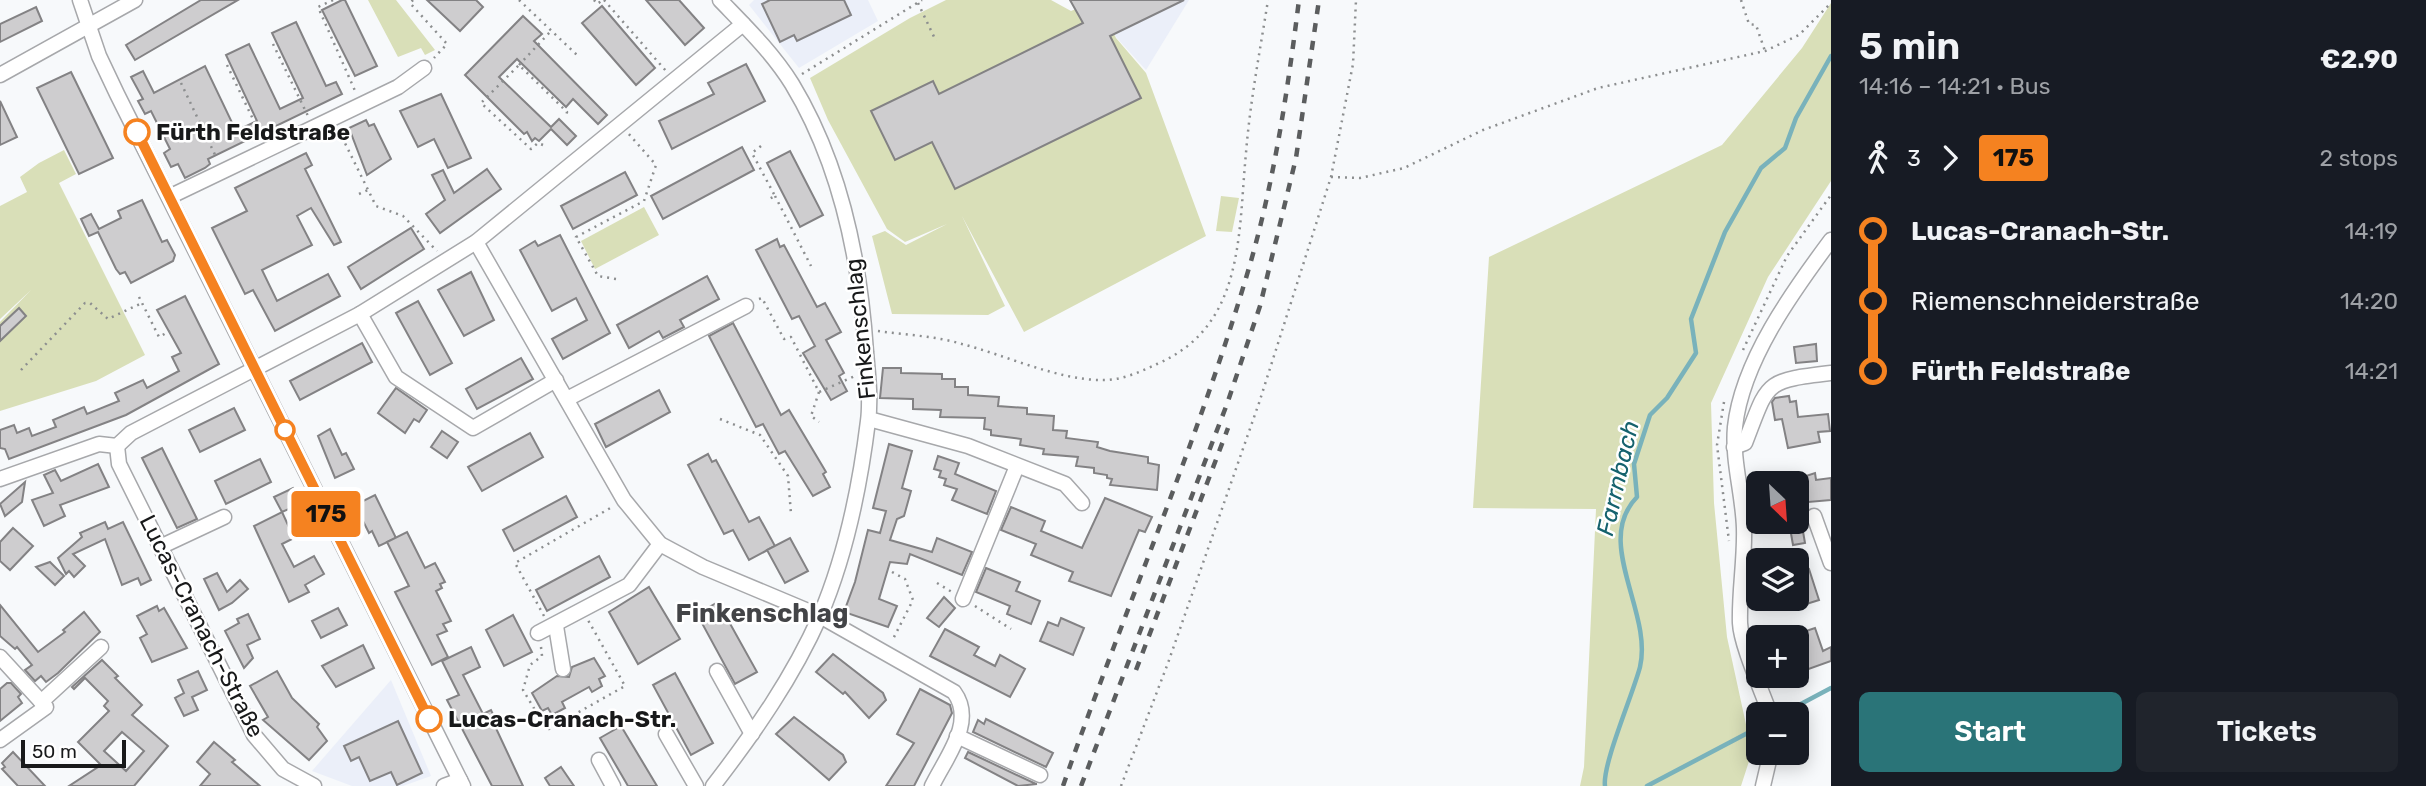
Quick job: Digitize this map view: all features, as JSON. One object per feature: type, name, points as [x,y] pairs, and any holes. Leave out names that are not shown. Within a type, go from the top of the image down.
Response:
[{"type":"street","points":[[80,0],[99,57],[462,783],[444,786]]},
{"type":"street","points":[[0,75],[89,28],[135,0]]},
{"type":"street","name":"Finkenschlag","points":[[713,786],[768,712],[820,616],[850,519],[869,419],[864,329],[850,227],[835,177],[822,142],[790,82],[720,0]]},
{"type":"street","points":[[0,479],[99,444],[117,446],[131,433],[360,314],[445,262],[476,242],[743,24]]},
{"type":"street","points":[[169,197],[398,87],[424,68]]},
{"type":"street","points":[[1760,702],[1740,626],[1744,527],[1734,447],[1735,425],[1743,394],[1764,344],[1784,307],[1831,240]]},
{"type":"street","points":[[476,242],[624,500],[660,544],[702,567],[820,616],[954,692],[965,712],[957,736],[932,786]]},
{"type":"street","points":[[567,399],[746,306]]},
{"type":"street","points":[[360,314],[396,377],[473,428],[556,380]]},
{"type":"street","points":[[1734,447],[1745,443],[1762,399],[1776,383],[1784,378],[1831,373]]},
{"type":"street","points":[[869,419],[968,446],[1065,484],[1082,503]]},
{"type":"street","name":"Lucas-Cranach-Straße","points":[[117,446],[119,464],[254,735],[283,769],[314,786]]},
{"type":"street","points":[[963,599],[1017,466]]},
{"type":"street","points":[[1814,516],[1831,563]]},
{"type":"street","points":[[160,547],[224,517]]},
{"type":"street","points":[[563,669],[548,629],[629,585],[660,544]]},
{"type":"street","points":[[41,702],[102,647]]},
{"type":"street","points":[[0,657],[46,707],[0,740]]},
{"type":"street","points":[[717,671],[752,734]]},
{"type":"street","points":[[666,733],[696,786]]},
{"type":"street","points":[[957,736],[1040,775]]},
{"type":"street","points":[[599,760],[613,786]]},
{"type":"street","points":[[1763,786],[1768,765]]},
{"type":"path","points":[[333,0],[318,7],[329,29],[326,30],[362,105]]},
{"type":"path","points":[[413,0],[410,3],[447,44],[424,68]]},
{"type":"path","points":[[519,0],[577,55]]},
{"type":"path","points":[[594,0],[597,4],[604,0],[675,81]]},
{"type":"path","points":[[864,329],[959,342],[1082,379],[1104,381],[1136,373],[1178,355],[1210,324],[1228,291],[1241,228],[1245,156],[1268,0]]},
{"type":"path","points":[[1121,786],[1168,663],[1259,403],[1331,177],[1353,64],[1356,0]]},
{"type":"path","points":[[1741,0],[1749,24],[1756,25],[1765,51]]},
{"type":"path","points":[[790,82],[920,1],[936,41]]},
{"type":"path","points":[[1331,177],[1360,178],[1404,169],[1483,130],[1598,89],[1765,51],[1799,35],[1831,3]]},
{"type":"path","points":[[543,145],[538,143],[531,149],[481,103],[551,31]]},
{"type":"path","points":[[273,44],[314,128]]},
{"type":"path","points":[[228,65],[268,150]]},
{"type":"path","points":[[519,65],[567,112],[566,116]]},
{"type":"path","points":[[181,83],[223,172]]},
{"type":"path","points":[[333,119],[376,206],[403,216],[430,241],[445,262]]},
{"type":"path","points":[[616,279],[597,276],[576,237],[644,201],[656,164],[621,125]]},
{"type":"path","points":[[761,146],[752,153],[811,266]]},
{"type":"path","points":[[359,194],[368,190]]},
{"type":"path","points":[[767,200],[775,196]]},
{"type":"path","points":[[139,297],[159,337],[170,331]]},
{"type":"path","points":[[746,306],[762,298],[784,339],[791,337],[819,392],[811,416],[819,422]]},
{"type":"path","points":[[21,370],[85,303],[90,303],[108,319],[142,303]]},
{"type":"path","points":[[819,392],[867,371]]},
{"type":"path","points":[[720,419],[760,435],[788,476],[791,514]]},
{"type":"path","points":[[548,629],[515,563],[624,500]]},
{"type":"path","points":[[885,653],[909,614],[913,600],[905,579],[892,572]]},
{"type":"shaded area","points":[[754,0],[868,0],[878,21],[799,68],[749,5]]},
{"type":"shaded area","points":[[1098,0],[1189,0],[1146,70],[1116,37]]},
{"type":"shaded area","points":[[391,680],[431,776],[403,786],[352,786],[312,771]]},
{"type":"green space","points":[[368,0],[396,0],[435,50],[425,55],[421,48],[398,57]]},
{"type":"green space","points":[[946,0],[1051,0],[1071,11],[1098,0],[1116,38],[1146,73],[1206,236],[1024,332],[962,216],[1005,306],[988,315],[892,314],[872,236],[885,231],[906,245],[947,224],[905,242],[887,229],[828,120],[810,78],[910,18]]},
{"type":"green space","points":[[1831,3],[1831,181],[1768,277],[1711,403],[1714,503],[1727,637],[1746,724],[1748,765],[1741,786],[1580,786],[1584,767],[1596,509],[1473,508],[1489,257],[1722,145],[1802,48]]},
{"type":"green space","points":[[64,150],[76,174],[59,183],[145,355],[96,381],[0,411],[0,322],[31,290],[0,319],[0,206],[27,192],[20,177]]},
{"type":"green space","points":[[1221,196],[1239,198],[1232,232],[1216,231]]},
{"type":"green space","points":[[644,207],[659,235],[595,269],[581,241]]},
{"type":"building","points":[[201,0],[238,0],[135,60],[126,45]]},
{"type":"building","points":[[345,0],[377,66],[355,76],[322,10]]},
{"type":"building","points":[[427,0],[476,0],[483,7],[460,31]]},
{"type":"building","points":[[646,0],[679,0],[704,28],[685,45]]},
{"type":"building","points":[[770,0],[844,0],[851,15],[797,41],[794,35],[780,42],[762,4]]},
{"type":"building","points":[[1070,0],[1184,0],[1110,36],[1141,98],[955,189],[932,142],[895,160],[871,111],[933,81],[939,94],[1083,23]]},
{"type":"building","points":[[602,6],[655,68],[636,85],[582,23]]},
{"type":"building","points":[[36,7],[42,21],[0,42],[0,24]]},
{"type":"building","points":[[523,16],[542,34],[534,41],[607,115],[598,124],[573,99],[566,107],[517,59],[499,77],[551,127],[559,119],[576,136],[567,145],[551,129],[539,141],[535,138],[532,141],[527,132],[524,134],[465,75]]},
{"type":"building","points":[[296,22],[326,86],[336,82],[342,94],[208,159],[210,164],[185,178],[178,164],[171,167],[164,153],[170,149],[151,111],[145,114],[138,101],[143,99],[131,77],[143,71],[154,93],[205,66],[236,131],[257,121],[226,55],[249,44],[280,109],[303,98],[272,33]]},
{"type":"building","points":[[746,64],[765,101],[672,149],[659,121],[714,94],[708,83]]},
{"type":"building","points":[[71,72],[113,158],[79,174],[37,88]]},
{"type":"building","points":[[441,94],[471,158],[448,168],[434,139],[418,147],[400,111]]},
{"type":"building","points":[[0,101],[17,137],[0,145]]},
{"type":"building","points":[[366,120],[369,126],[374,124],[391,159],[367,175],[349,128]]},
{"type":"building","points":[[742,147],[754,170],[663,219],[651,196]]},
{"type":"building","points":[[790,151],[823,215],[800,227],[767,163]]},
{"type":"building","points":[[306,153],[312,165],[305,169],[341,242],[334,245],[311,208],[297,216],[312,245],[262,270],[277,301],[328,274],[340,296],[275,331],[253,290],[245,294],[212,228],[247,211],[235,188]]},
{"type":"building","points":[[487,169],[501,189],[440,233],[426,214],[445,200],[432,175],[443,170],[454,193]]},
{"type":"building","points":[[625,172],[637,195],[573,229],[561,206]]},
{"type":"building","points":[[142,200],[162,242],[167,240],[175,255],[173,261],[131,283],[125,272],[120,274],[116,269],[98,232],[89,236],[81,219],[91,214],[99,229],[121,218],[118,211]]},
{"type":"building","points":[[411,228],[424,249],[361,289],[348,267]]},
{"type":"building","points":[[560,235],[610,333],[563,359],[552,339],[587,320],[576,298],[552,311],[520,250],[535,241],[538,246]]},
{"type":"building","points":[[777,239],[780,247],[784,245],[817,307],[825,303],[841,332],[826,340],[844,373],[839,376],[847,391],[831,400],[803,353],[815,346],[799,316],[792,319],[756,250]]},
{"type":"building","points":[[471,272],[494,320],[464,336],[438,290]]},
{"type":"building","points":[[707,276],[719,299],[680,320],[684,327],[663,338],[659,331],[629,348],[617,325]]},
{"type":"building","points":[[185,296],[219,364],[126,415],[9,459],[5,449],[0,448],[0,430],[14,425],[17,433],[29,428],[32,436],[56,427],[53,420],[84,407],[87,414],[119,401],[115,393],[143,380],[147,388],[179,371],[172,357],[181,353],[157,310]]},
{"type":"building","points":[[418,301],[452,363],[430,375],[396,313]]},
{"type":"building","points":[[19,308],[26,316],[0,341],[0,326]]},
{"type":"building","points":[[733,323],[781,415],[789,410],[826,472],[823,474],[830,487],[813,496],[785,451],[779,454],[763,424],[756,427],[709,336]]},
{"type":"building","points":[[362,343],[372,362],[300,400],[290,381]]},
{"type":"building","points":[[1816,344],[1817,361],[1796,363],[1794,347]]},
{"type":"building","points":[[521,358],[533,379],[477,409],[466,389]]},
{"type":"building","points":[[883,368],[901,368],[901,373],[942,374],[942,379],[955,379],[955,387],[968,387],[968,395],[999,397],[998,406],[1027,408],[1027,414],[1054,416],[1053,430],[1067,431],[1066,438],[1098,442],[1097,447],[1110,451],[1148,457],[1148,463],[1159,465],[1157,490],[1110,485],[1112,479],[1107,478],[1107,475],[1094,473],[1094,468],[1076,466],[1078,457],[1043,454],[1044,449],[1020,445],[1021,439],[991,435],[991,430],[984,429],[985,418],[940,417],[941,410],[913,409],[913,399],[880,398]]},
{"type":"building","points":[[396,388],[427,410],[419,422],[414,419],[405,433],[378,413]]},
{"type":"building","points":[[659,390],[670,412],[606,447],[595,424]]},
{"type":"building","points":[[1789,396],[1790,402],[1796,401],[1798,417],[1828,414],[1830,431],[1818,432],[1820,442],[1788,448],[1782,419],[1775,420],[1772,402],[1775,398]]},
{"type":"building","points":[[234,408],[245,430],[200,452],[189,430]]},
{"type":"building","points":[[330,429],[342,455],[346,453],[354,469],[335,478],[318,436]]},
{"type":"building","points":[[442,431],[458,442],[447,458],[431,447]]},
{"type":"building","points":[[530,433],[543,457],[482,491],[468,467]]},
{"type":"building","points":[[889,444],[912,451],[902,488],[911,491],[904,516],[897,519],[890,540],[932,552],[937,538],[972,552],[962,575],[910,554],[907,564],[890,562],[879,599],[897,606],[888,627],[844,612],[855,582],[868,530],[880,533],[886,511],[873,508]]},
{"type":"building","points":[[162,448],[197,519],[177,528],[142,458]]},
{"type":"building","points":[[708,454],[712,462],[716,460],[749,522],[759,517],[775,546],[749,560],[733,530],[724,534],[688,465]]},
{"type":"building","points":[[938,456],[959,463],[955,474],[996,491],[987,514],[952,500],[957,489],[944,485],[946,479],[939,477],[941,471],[934,469]]},
{"type":"building","points":[[260,459],[271,482],[226,504],[215,481]]},
{"type":"building","points":[[98,464],[109,487],[60,505],[65,516],[44,526],[32,500],[53,493],[44,475],[55,470],[61,481]]},
{"type":"building","points":[[1815,473],[1816,480],[1831,478],[1831,500],[1810,502],[1810,475]]},
{"type":"building","points":[[25,482],[22,502],[5,516],[0,504]]},
{"type":"building","points":[[293,488],[300,504],[282,512],[274,497]]},
{"type":"building","points":[[375,495],[396,538],[379,546],[355,505]]},
{"type":"building","points":[[566,496],[577,517],[514,551],[503,530]]},
{"type":"building","points":[[1105,498],[1152,517],[1145,532],[1139,530],[1111,596],[1069,581],[1073,572],[1031,555],[1036,544],[1001,530],[1011,507],[1045,521],[1041,531],[1082,548]]},
{"type":"building","points":[[282,512],[294,538],[282,544],[294,567],[314,556],[324,574],[305,585],[309,592],[289,602],[254,526]]},
{"type":"building","points":[[105,522],[108,529],[123,522],[151,580],[141,585],[138,578],[122,585],[105,539],[73,554],[85,566],[74,577],[69,571],[66,574],[58,558],[82,537],[80,533]]},
{"type":"building","points":[[13,528],[33,546],[10,570],[0,561],[0,542]]},
{"type":"building","points":[[407,532],[425,568],[435,563],[445,582],[440,584],[442,588],[436,591],[451,621],[443,624],[447,631],[437,635],[448,657],[432,665],[395,592],[409,586],[387,542]]},
{"type":"building","points":[[1791,534],[1803,534],[1805,543],[1793,545]]},
{"type":"building","points":[[790,538],[808,571],[785,583],[767,550]]},
{"type":"building","points":[[599,556],[610,577],[547,611],[536,590]]},
{"type":"building","points":[[50,562],[64,576],[55,585],[36,567]]},
{"type":"building","points":[[986,568],[1020,582],[1016,591],[1040,601],[1031,624],[1007,614],[1010,606],[976,592]]},
{"type":"building","points":[[1809,569],[1819,600],[1809,603]]},
{"type":"building","points":[[217,573],[227,592],[240,580],[248,589],[219,610],[204,579]]},
{"type":"building","points":[[649,587],[680,639],[638,664],[609,612]]},
{"type":"building","points":[[944,597],[955,608],[939,627],[927,618]]},
{"type":"building","points":[[718,602],[757,672],[735,684],[697,614]]},
{"type":"building","points":[[0,605],[38,652],[65,632],[63,630],[84,612],[100,632],[58,673],[46,682],[41,676],[35,681],[25,670],[32,665],[17,647],[15,649],[0,636]]},
{"type":"building","points":[[157,606],[159,611],[164,608],[187,648],[152,662],[140,638],[147,634],[137,616]]},
{"type":"building","points":[[338,608],[347,625],[321,638],[312,621]]},
{"type":"building","points":[[248,614],[260,639],[247,645],[253,658],[244,668],[225,631],[239,623],[237,619]]},
{"type":"building","points":[[513,615],[532,652],[504,666],[486,630]]},
{"type":"building","points":[[1061,618],[1084,628],[1073,655],[1040,641],[1048,622],[1058,626]]},
{"type":"building","points":[[1815,628],[1823,651],[1831,647],[1831,661],[1809,669],[1809,630]]},
{"type":"building","points":[[945,629],[979,647],[974,655],[995,666],[1000,655],[1025,669],[1010,697],[930,656]]},
{"type":"building","points":[[363,645],[374,668],[336,687],[322,666]]},
{"type":"building","points":[[471,647],[480,667],[463,675],[483,714],[491,710],[497,723],[494,724],[523,786],[492,786],[447,700],[459,695],[442,661]]},
{"type":"building","points":[[833,654],[883,693],[886,700],[869,718],[845,692],[843,694],[816,672]]},
{"type":"building","points":[[594,658],[605,676],[599,679],[602,686],[592,692],[589,687],[562,702],[565,708],[552,715],[548,708],[542,711],[532,693],[557,676],[569,677],[572,667]]},
{"type":"building","points":[[102,660],[118,676],[115,678],[142,705],[132,715],[168,746],[134,786],[69,786],[101,765],[78,742],[109,711],[104,706],[108,701],[85,678],[74,689],[72,687]],"holes":[[[122,732],[144,751],[126,771],[104,751]]]},
{"type":"building","points":[[198,671],[207,690],[192,697],[198,710],[184,716],[175,698],[184,693],[178,680]]},
{"type":"building","points":[[277,671],[292,698],[319,724],[317,727],[327,741],[309,760],[263,720],[268,717],[250,686]]},
{"type":"building","points":[[675,673],[713,743],[691,755],[653,685]]},
{"type":"building","points":[[11,683],[21,694],[18,697],[22,703],[0,721],[0,689]]},
{"type":"building","points":[[920,689],[950,705],[952,713],[914,786],[886,786],[914,743],[897,734]]},
{"type":"building","points":[[794,717],[843,755],[846,762],[829,780],[776,734]]},
{"type":"building","points":[[986,719],[1053,753],[1046,767],[973,732],[978,720],[984,724]]},
{"type":"building","points":[[398,721],[422,773],[397,785],[391,772],[370,781],[359,757],[351,761],[344,746]]},
{"type":"building","points":[[621,726],[657,786],[628,786],[600,738]]},
{"type":"building","points":[[214,742],[260,786],[200,786],[210,774],[197,762]]},
{"type":"building","points":[[13,752],[45,786],[18,786],[2,769],[5,767],[2,763]]},
{"type":"building","points":[[968,752],[1037,784],[1018,786],[965,758]]},
{"type":"building","points":[[561,767],[574,786],[550,786],[545,778]]},
{"type":"waterway","name":"Farrnbach","points":[[1605,786],[1608,762],[1640,667],[1642,646],[1622,556],[1621,535],[1625,515],[1637,497],[1634,464],[1650,415],[1667,398],[1696,353],[1691,319],[1725,232],[1761,168],[1785,148],[1796,118],[1831,56]]},
{"type":"waterway","points":[[1805,702],[1831,688]]},
{"type":"waterway","points":[[1647,786],[1746,734]]},
{"type":"railway","points":[[1063,786],[1185,459],[1251,261],[1280,132],[1299,0]]},
{"type":"railway","points":[[1081,786],[1227,404],[1260,306],[1296,158],[1319,0]]},
{"type":"railway","points":[[1136,670],[1228,428]]},
{"type":"bus line","name":"175","points":[[137,132],[429,719]]},
{"type":"place","name":"Fürth Feldstraße","points":[[137,132]]},
{"type":"place","name":"Lucas-Cranach-Str.","points":[[429,719]]},
{"type":"district","name":"Finkenschlag","points":[[762,613]]}]
